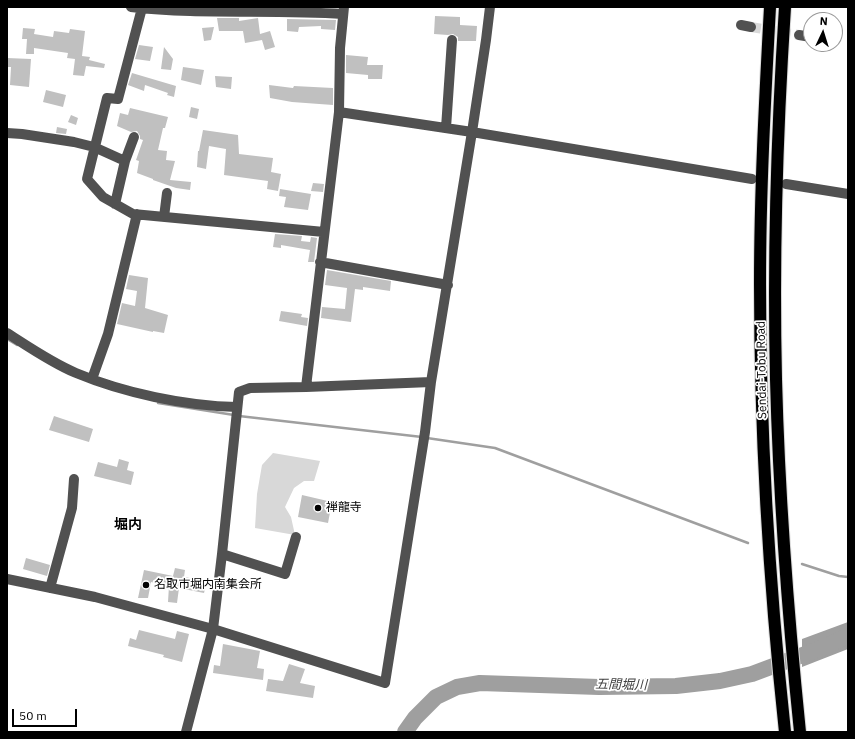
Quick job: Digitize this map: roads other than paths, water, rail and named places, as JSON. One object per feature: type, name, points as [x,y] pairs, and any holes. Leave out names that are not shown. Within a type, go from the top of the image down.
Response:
[{"type":"highway","name":"Sendai-Tobu Road","points":[[770,7],[762,166],[760,284],[761,380],[765,481],[772,588],[785,732]]},
{"type":"highway","name":"Sendai-Tobu Road","points":[[786,7],[780,81],[777,166],[775,285],[776,379],[786,580],[800,732]]},
{"type":"street","points":[[131,7],[210,11],[296,12],[344,10],[340,48],[340,112],[320,262],[306,387]]},
{"type":"street","points":[[7,579],[95,597],[213,629],[385,682],[424,436],[431,382],[472,132],[490,7]]},
{"type":"street","points":[[142,8],[118,99],[107,98],[86,179],[103,196],[133,214],[324,232]]},
{"type":"street","points":[[741,25],[751,27]]},
{"type":"street","points":[[799,35],[803,36]]},
{"type":"street","points":[[446,128],[452,40]]},
{"type":"street","points":[[340,112],[472,132],[752,179]]},
{"type":"street","points":[[7,133],[74,142],[94,147],[125,161]]},
{"type":"street","points":[[115,204],[125,161],[134,137]]},
{"type":"street","points":[[786,184],[848,194]]},
{"type":"street","points":[[164,217],[167,193]]},
{"type":"street","points":[[92,379],[108,334],[137,214]]},
{"type":"street","points":[[320,262],[448,285]]},
{"type":"street","points":[[7,333],[75,372],[92,379],[141,394],[236,412]]},
{"type":"street","points":[[186,732],[213,629],[239,392],[250,388],[431,382]]},
{"type":"street","points":[[50,588],[72,508],[74,479]]},
{"type":"street","points":[[222,554],[286,574],[296,538]]},
{"type":"waterway","points":[[7,339],[17,345]]},
{"type":"waterway","points":[[158,403],[234,415]]},
{"type":"waterway","points":[[239,416],[422,437]]},
{"type":"waterway","points":[[427,438],[495,448],[748,543]]},
{"type":"waterway","points":[[802,564],[839,576],[848,577]]},
{"type":"waterway","name":"五間堀川","points":[[405,732],[415,718],[436,697],[457,687],[480,683],[599,687],[676,686],[720,681],[752,674],[824,647],[848,636]]},
{"type":"tunnel","points":[[751,27],[799,35]]},
{"type":"place","name":"禅龍寺","points":[[318,508]]},
{"type":"place","name":"名取市堀内南集会所","points":[[146,585]]},
{"type":"district","name":"堀内","points":[[128,525]]}]
